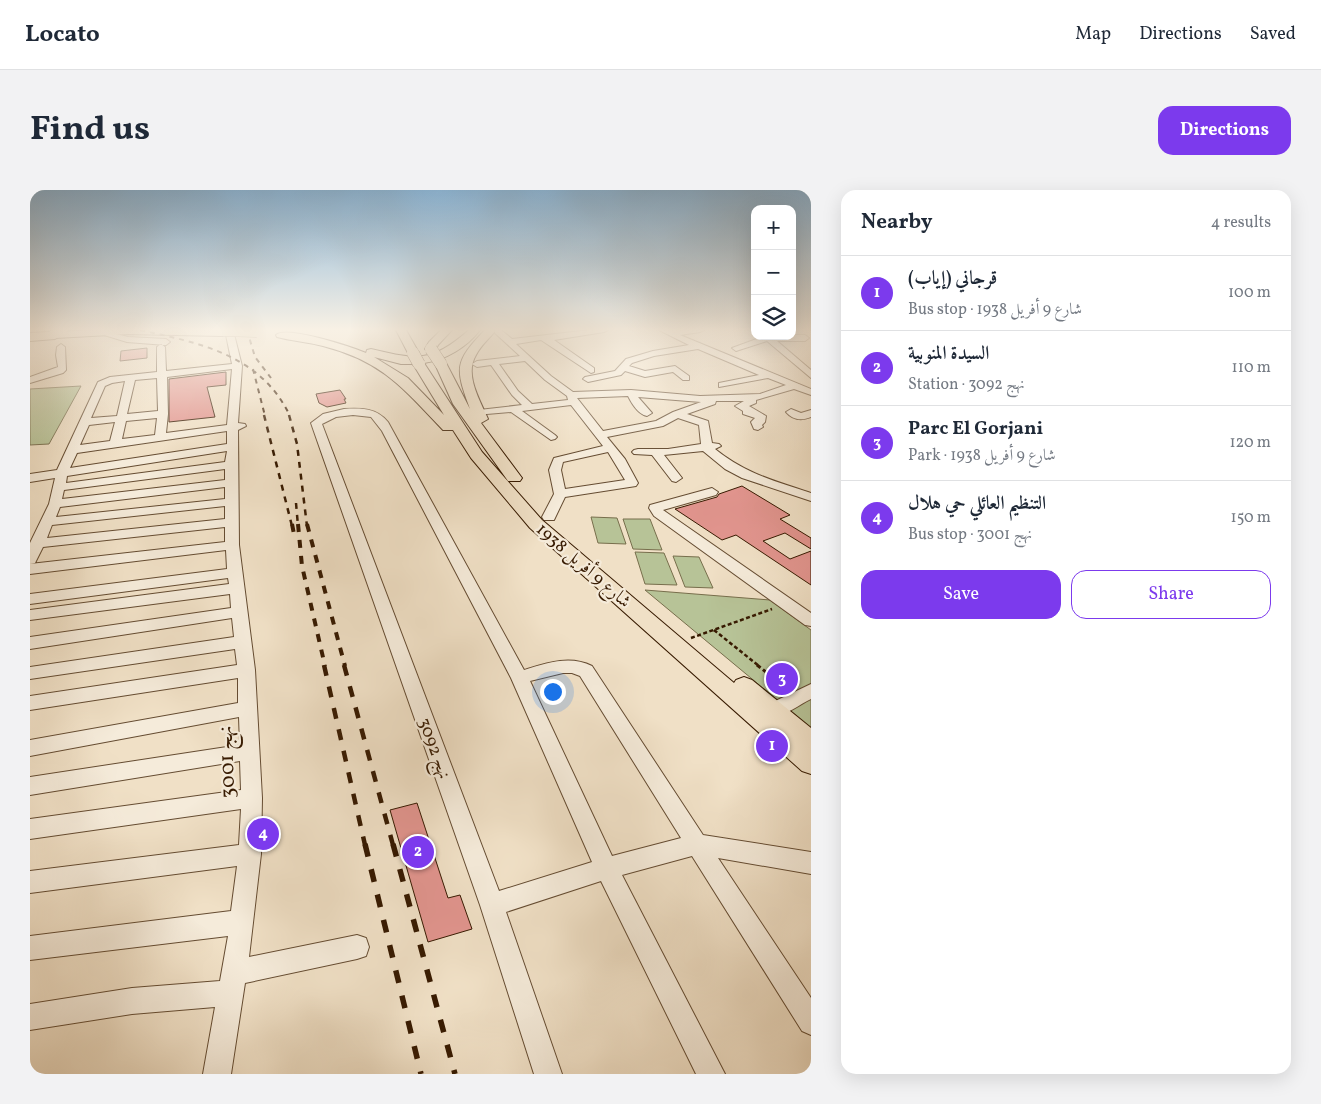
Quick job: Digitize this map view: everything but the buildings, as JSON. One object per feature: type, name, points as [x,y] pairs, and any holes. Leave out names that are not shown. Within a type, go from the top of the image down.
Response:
[{"type":"main road","points":[[389,371],[397,376],[485,454]]},
{"type":"main road","name":"شارع 9 أفريل 1938","points":[[436,371],[485,454],[536,524],[811,763]]},
{"type":"main road","name":"شارع 9 أفريل 1938","points":[[437,371],[461,404],[485,454],[518,483],[549,517],[811,742]]},
{"type":"main road","points":[[465,371],[479,413],[485,454]]},
{"type":"street","points":[[30,380],[57,371]]},
{"type":"street","points":[[30,560],[56,504],[62,473],[99,385],[105,381],[188,371]]},
{"type":"street","name":"نهج 3001","points":[[217,1074],[242,922],[250,854],[252,798],[246,670],[232,545],[232,484],[237,371]]},
{"type":"street","points":[[500,371],[515,393],[530,407]]},
{"type":"street","points":[[541,371],[572,398],[586,419],[619,459],[632,484],[560,494]]},
{"type":"street","points":[[585,371],[589,375],[618,373],[619,371]]},
{"type":"street","points":[[636,371],[645,374],[661,371]]},
{"type":"street","points":[[677,371],[686,378]]},
{"type":"street","points":[[761,371],[811,392]]},
{"type":"street","points":[[160,438],[163,414],[162,374]]},
{"type":"street","points":[[722,385],[774,376],[811,375]]},
{"type":"street","points":[[115,444],[130,378]]},
{"type":"street","points":[[758,427],[756,422],[760,422],[760,416],[747,412],[751,410],[740,406],[796,385]]},
{"type":"street","points":[[479,413],[530,407],[572,398],[631,394],[700,399],[761,397]]},
{"type":"street","points":[[631,394],[647,413]]},
{"type":"street","points":[[601,435],[659,424],[677,414],[722,398]]},
{"type":"street","points":[[513,409],[551,437]]},
{"type":"street","name":"نهج 3092","points":[[520,678],[443,531],[381,420],[372,413],[358,412],[326,416],[316,424],[492,905],[548,1074]]},
{"type":"street","points":[[791,412],[801,417],[811,413]]},
{"type":"street","points":[[84,422],[163,414]]},
{"type":"street","points":[[677,414],[704,423],[706,444],[729,466],[746,475],[811,497]]},
{"type":"street","points":[[185,423],[236,422]]},
{"type":"street","points":[[71,450],[160,438],[236,422]]},
{"type":"street","points":[[638,452],[668,452],[711,447]]},
{"type":"street","points":[[549,517],[560,494],[555,470],[558,460],[611,448]]},
{"type":"street","points":[[654,451],[676,478]]},
{"type":"street","points":[[30,478],[62,473],[232,484]]},
{"type":"street","points":[[60,488],[232,484]]},
{"type":"street","points":[[56,504],[232,484]]},
{"type":"street","points":[[46,522],[232,484]]},
{"type":"street","points":[[37,543],[232,484]]},
{"type":"street","points":[[712,492],[655,508],[659,513],[811,621]]},
{"type":"street","points":[[30,569],[232,545]]},
{"type":"street","points":[[30,599],[235,581]]},
{"type":"street","points":[[30,615],[235,581]]},
{"type":"street","points":[[30,644],[238,612]]},
{"type":"street","points":[[30,673],[243,642]]},
{"type":"street","points":[[711,1074],[606,868],[520,678],[568,666],[581,667],[586,671],[811,1022]]},
{"type":"street","points":[[30,703],[246,670]]},
{"type":"street","points":[[773,710],[805,694]]},
{"type":"street","points":[[30,748],[248,708]]},
{"type":"street","points":[[30,786],[250,751]]},
{"type":"street","points":[[30,829],[252,798]]},
{"type":"street","points":[[492,905],[606,868],[698,844],[811,863]]},
{"type":"street","points":[[30,882],[250,854]]},
{"type":"street","points":[[30,948],[242,922]]},
{"type":"street","points":[[30,1017],[232,983],[357,947]]},
{"type":"path","points":[[689,639],[787,603]]},
{"type":"path","points":[[714,630],[805,694]]},
{"type":"green space","points":[[81,386],[49,444],[30,445],[30,389]]},
{"type":"green space","points":[[591,517],[617,518],[626,544],[598,543]]},
{"type":"green space","points":[[623,519],[650,519],[662,550],[633,549]]},
{"type":"green space","points":[[635,552],[664,553],[677,585],[645,584]]},
{"type":"green space","points":[[673,556],[699,557],[713,588],[685,587]]},
{"type":"green space","points":[[645,590],[770,600],[811,630],[811,728]]},
{"type":"railway","points":[[254,371],[278,395],[290,416]]},
{"type":"railway","points":[[254,371],[265,416]]},
{"type":"railway","points":[[266,371],[271,378]]},
{"type":"railway","points":[[264,415],[292,526]]},
{"type":"railway","points":[[289,415],[297,444],[307,526]]},
{"type":"railway","points":[[296,503],[298,526]]},
{"type":"railway","points":[[292,524],[294,534]]},
{"type":"railway","points":[[298,524],[302,566],[325,666]]},
{"type":"railway","points":[[307,524],[345,666]]},
{"type":"railway","points":[[324,665],[365,845]]},
{"type":"railway","points":[[344,665],[393,845]]},
{"type":"railway","points":[[365,844],[421,1074]]},
{"type":"railway","points":[[393,844],[455,1074]]},
{"type":"place","name":"Parc El Gorjani","points":[[782,679]]},
{"type":"place","name":"قرجاني (إياب)","points":[[772,746]]},
{"type":"place","name":"التنظيم العائلي حي هلال","points":[[263,834]]},
{"type":"place","name":"السيدة المنوبية","points":[[418,852]]}]
